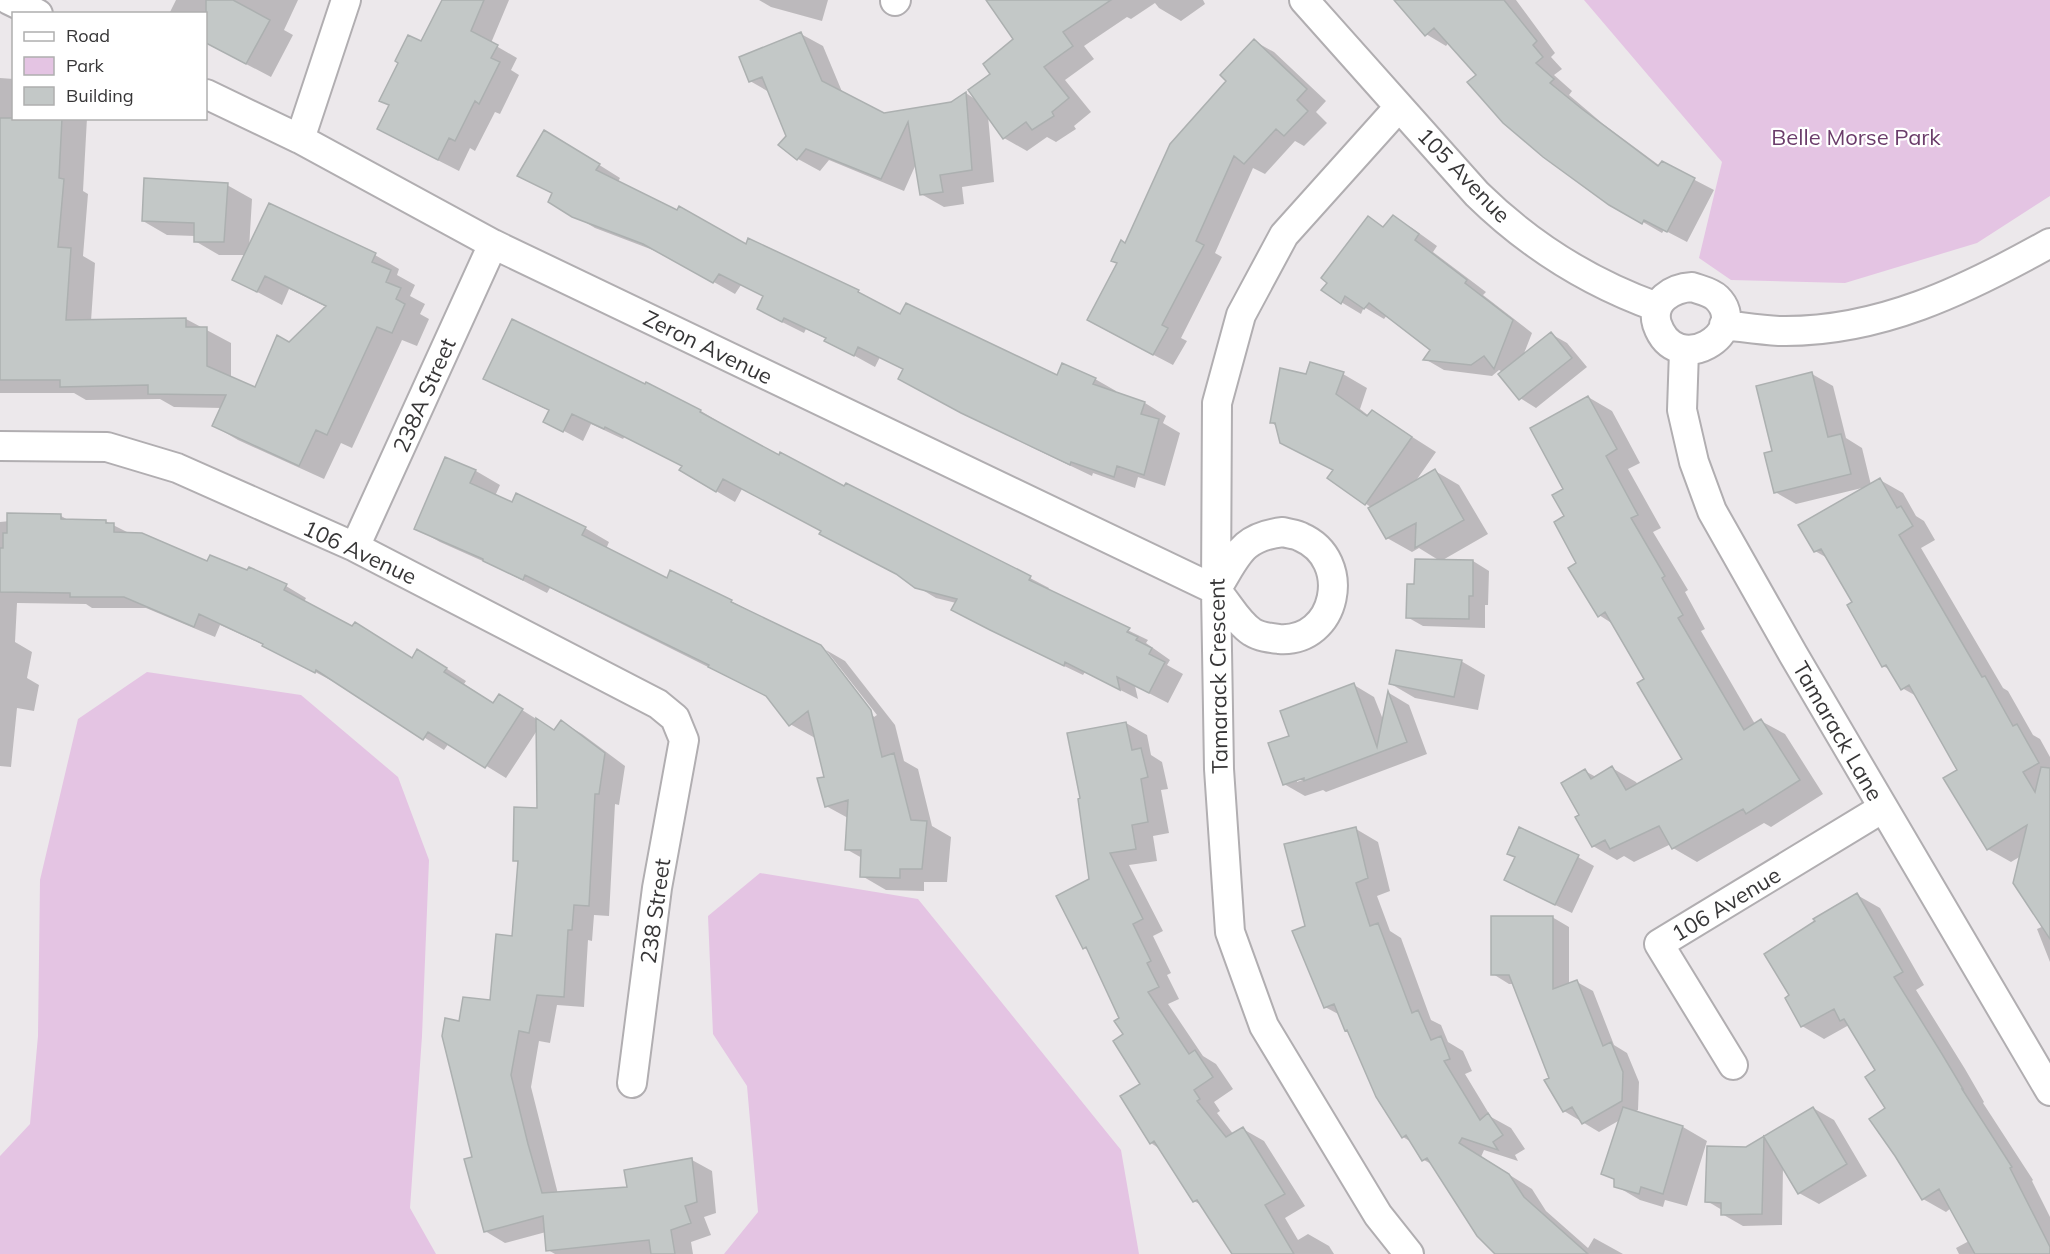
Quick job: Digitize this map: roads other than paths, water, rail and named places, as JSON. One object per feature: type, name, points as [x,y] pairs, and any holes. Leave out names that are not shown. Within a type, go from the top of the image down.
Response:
[{"type":"street","points":[[9,0],[34,12]]},
{"type":"street","points":[[300,139],[346,0]]},
{"type":"street","name":"105 Avenue","points":[[1304,0],[1477,194],[1528,238],[1590,277],[1625,295],[1657,307]]},
{"type":"street","name":"Zeron Avenue","points":[[207,94],[300,139],[493,244],[1216,590]]},
{"type":"street","name":"Tamarack Crescent","points":[[1399,107],[1284,235],[1241,315],[1217,403],[1216,590],[1219,769],[1230,933],[1264,1026],[1378,1215],[1409,1254]]},
{"type":"street","points":[[1724,325],[1778,331],[1864,322],[1910,309],[1955,292],[2050,243]]},
{"type":"street","name":"238A Street","points":[[355,547],[493,244]]},
{"type":"street","points":[[1692,287],[1718,299],[1724,309],[1724,325],[1717,340],[1701,349],[1684,351],[1661,334],[1656,320],[1657,307],[1667,294],[1679,288],[1692,287]]},
{"type":"street","name":"Tamarack Lane","points":[[1684,351],[1682,410],[1694,462],[1712,511],[1883,808],[2050,1090]]},
{"type":"street","name":"106 Avenue","points":[[0,446],[106,447],[177,468],[355,547],[658,704],[675,718],[684,740]]},
{"type":"street","name":"238 Street","points":[[632,1083],[657,888],[684,740]]},
{"type":"street","name":"106 Avenue","points":[[1733,1065],[1659,944],[1883,808]]},
{"type":"park label","name":"Belle Morse Park","points":[[1856,137]]}]
